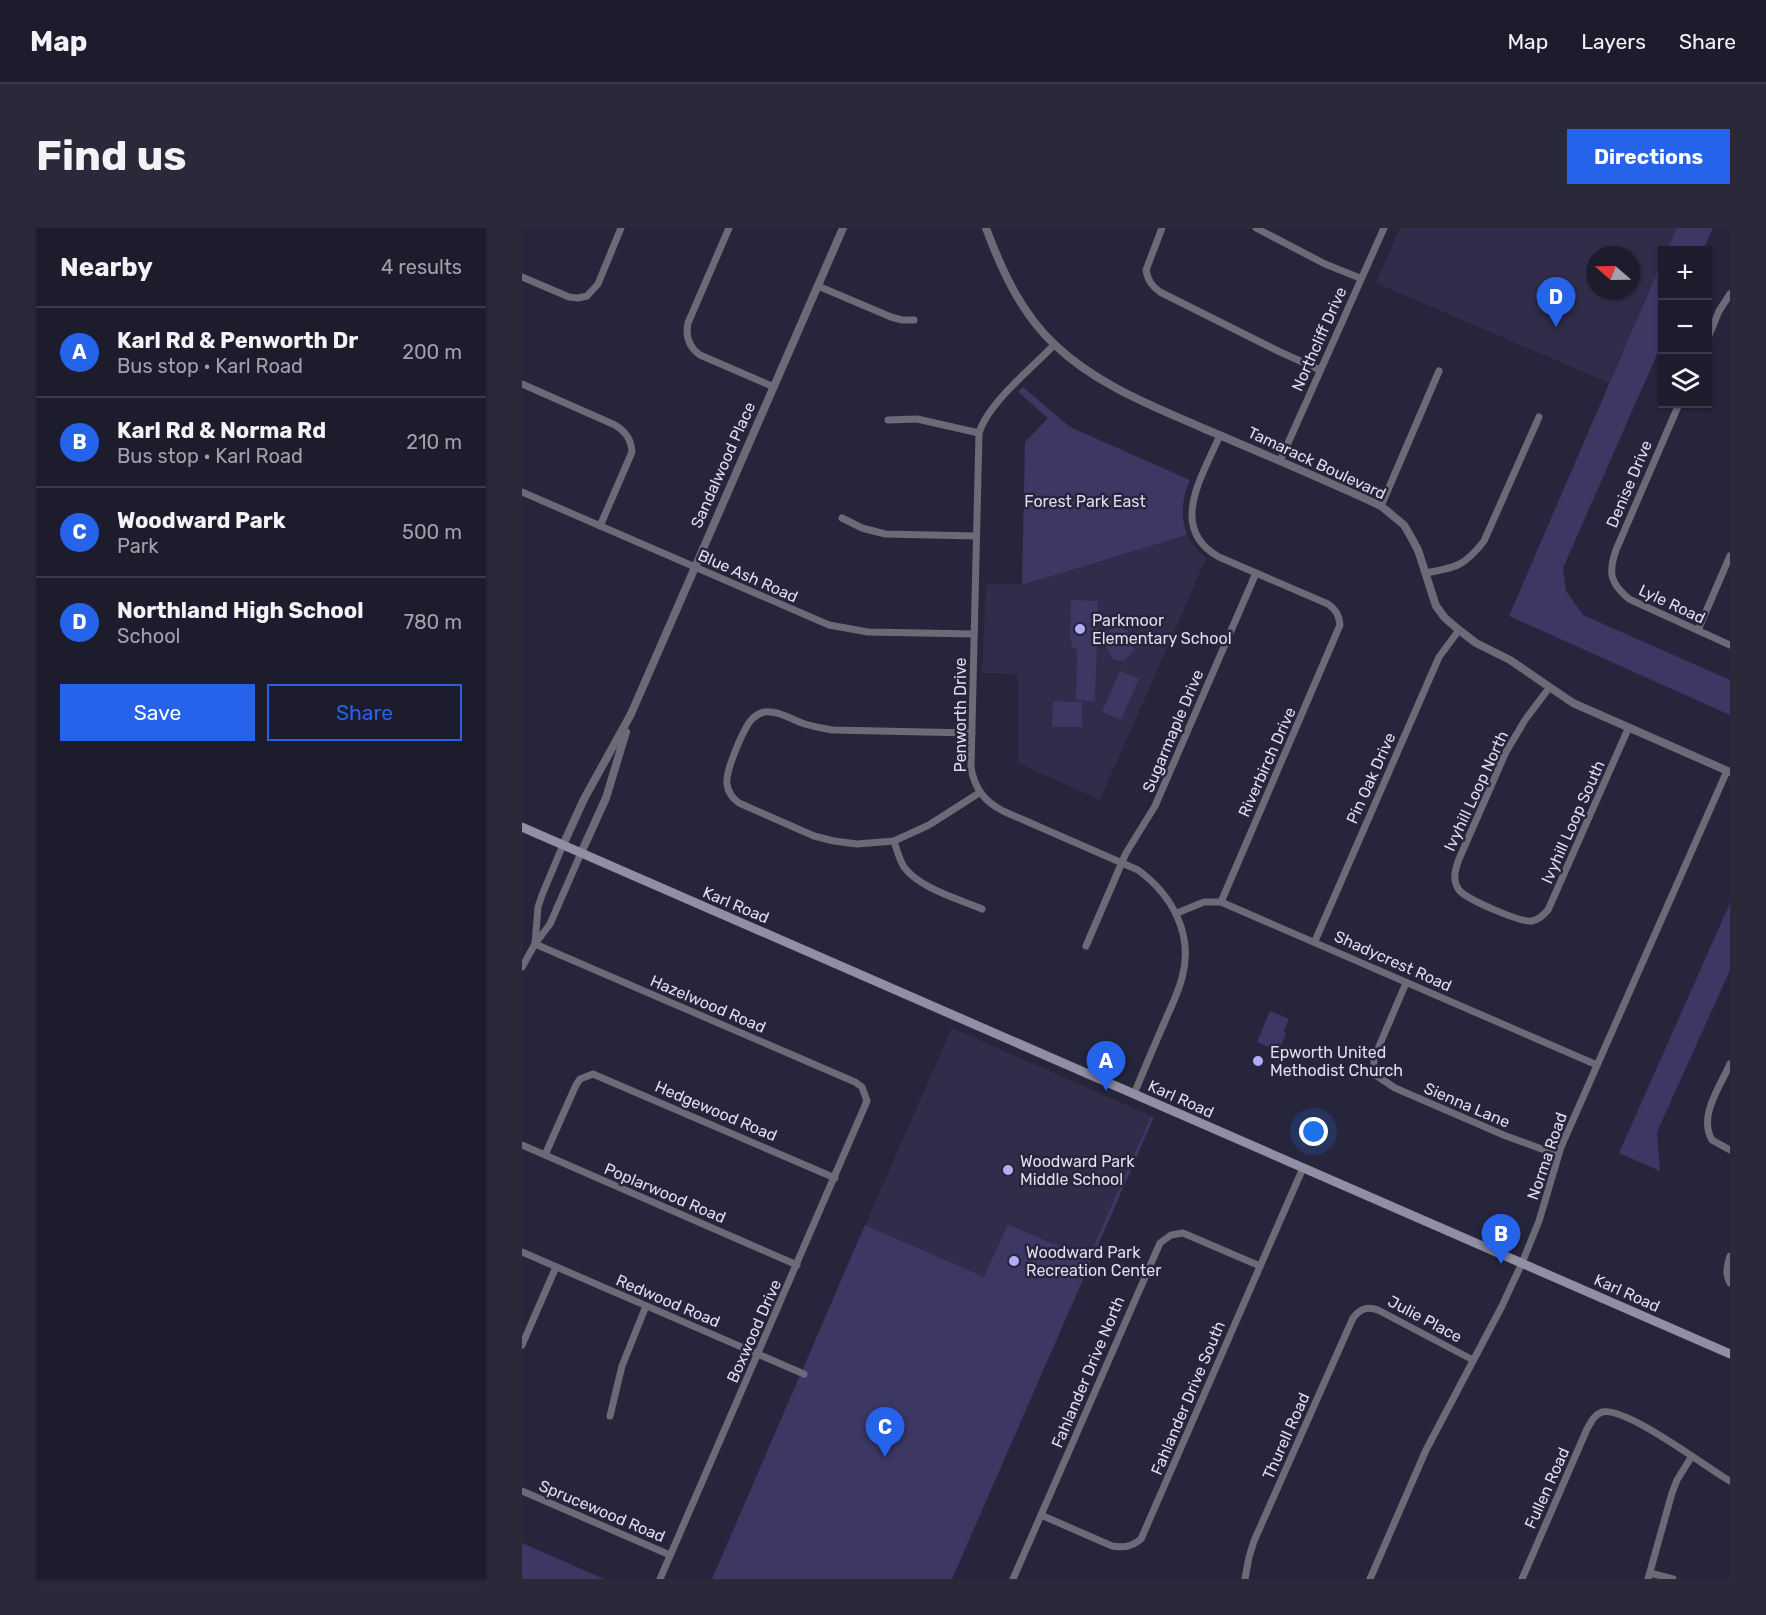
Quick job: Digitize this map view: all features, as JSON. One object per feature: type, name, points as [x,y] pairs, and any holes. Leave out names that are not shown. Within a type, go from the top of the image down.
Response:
[{"type":"main road","name":"Karl Road","points":[[522,827],[1730,1354]]},
{"type":"street","points":[[522,277],[568,297],[587,296],[598,284],[621,228]]},
{"type":"street","points":[[729,228],[688,324],[686,336],[691,347],[700,355],[774,387]]},
{"type":"street","name":"Sandalwood Place","points":[[535,944],[540,901],[563,845],[584,798],[631,714],[843,228]]},
{"type":"street","name":"Tamarack Boulevard","points":[[986,228],[1016,295],[1030,317],[1054,345],[1068,357],[1117,390],[1381,507],[1404,525],[1418,550],[1436,606],[1445,618],[1476,643],[1510,660],[1573,703],[1729,772]]},
{"type":"street","points":[[1162,228],[1148,263],[1147,278],[1153,286],[1160,292],[1320,370]]},
{"type":"street","points":[[1257,228],[1325,264],[1360,279]]},
{"type":"street","name":"Northcliff Drive","points":[[1280,461],[1384,228]]},
{"type":"street","points":[[818,286],[891,317],[914,320]]},
{"type":"street","points":[[1712,327],[1730,294]]},
{"type":"street","name":"Penworth Drive","points":[[1054,345],[995,405],[982,424],[980,434],[971,768],[979,792],[990,803],[1003,811],[1137,870],[1153,881],[1166,895],[1177,913],[1185,948],[1182,976],[1134,1094]]},
{"type":"street","points":[[1381,507],[1439,371]]},
{"type":"street","points":[[522,384],[626,432],[632,452],[600,526]]},
{"type":"street","name":"Denise Drive","points":[[1612,578],[1611,564],[1616,550],[1677,408]]},
{"type":"street","points":[[1425,573],[1451,568],[1471,558],[1484,541],[1539,417]]},
{"type":"street","points":[[888,420],[917,419],[980,434]]},
{"type":"street","points":[[1220,435],[1194,495],[1191,512],[1193,528],[1201,544],[1209,552],[1256,573]]},
{"type":"street","name":"Blue Ash Road","points":[[522,492],[812,619],[845,629],[867,632],[974,634]]},
{"type":"street","points":[[842,518],[862,528],[885,534],[976,536]]},
{"type":"street","points":[[1698,630],[1730,556]]},
{"type":"street","name":"Riverbirch Drive","points":[[1221,902],[1340,626],[1335,609],[1328,604],[1256,573]]},
{"type":"street","name":"Sugarmaple Drive","points":[[1086,946],[1122,862],[1137,833],[1155,806],[1256,573]]},
{"type":"street","name":"Lyle Road","points":[[1612,578],[1618,590],[1629,599],[1730,645]]},
{"type":"street","name":"Pin Oak Drive","points":[[1315,941],[1439,657],[1459,630]]},
{"type":"street","name":"Ivyhill Loop North","points":[[1534,921],[1518,919],[1468,897],[1458,889],[1454,880],[1459,859],[1506,752],[1525,720],[1549,688]]},
{"type":"street","points":[[972,733],[832,729],[764,712],[752,719],[747,727],[726,782],[728,792],[739,803],[814,836],[857,844],[894,841],[929,825],[979,792]]},
{"type":"street","name":"Sandalwood Place","points":[[522,967],[550,924],[606,798],[631,714]]},
{"type":"street","name":"Ivyhill Loop South","points":[[1534,921],[1548,910],[1553,900],[1628,729]]},
{"type":"street","name":"Norma Road","points":[[1370,1579],[1426,1450],[1522,1263],[1546,1200],[1558,1155],[1729,772]]},
{"type":"street","points":[[894,841],[905,868],[918,880],[982,909]]},
{"type":"street","points":[[1177,913],[1204,902],[1221,902]]},
{"type":"street","name":"Shadycrest Road","points":[[1221,902],[1597,1065]]},
{"type":"street","name":"Hazelwood Road","points":[[535,944],[855,1082],[862,1086],[866,1093]]},
{"type":"street","name":"Sienna Lane","points":[[1407,983],[1374,1058],[1377,1076],[1395,1088],[1506,1136],[1558,1155]]},
{"type":"street","points":[[1730,1064],[1708,1114],[1707,1124],[1708,1132],[1713,1140],[1730,1150]]},
{"type":"street","name":"Hedgewood Road","points":[[545,1155],[576,1085],[585,1076],[593,1074],[835,1178]]},
{"type":"street","name":"Boxwood Drive","points":[[660,1579],[866,1108],[866,1093]]},
{"type":"street","name":"Poplarwood Road","points":[[522,1145],[797,1265]]},
{"type":"street","name":"Fahlander Drive South","points":[[1041,1515],[1112,1546],[1122,1548],[1141,1539],[1303,1168]]},
{"type":"street","name":"Fahlander Drive North","points":[[1012,1579],[1160,1243],[1171,1235],[1183,1233],[1260,1266]]},
{"type":"street","name":"Redwood Road","points":[[522,1252],[804,1374]]},
{"type":"street","points":[[1730,1256],[1727,1269],[1730,1283]]},
{"type":"street","points":[[522,1345],[556,1267]]},
{"type":"street","points":[[610,1416],[622,1366],[646,1306]]},
{"type":"street","name":"Julie Place","points":[[1362,1309],[1371,1307],[1378,1310],[1473,1360]]},
{"type":"street","name":"Thurell Road","points":[[1245,1579],[1254,1541],[1353,1318],[1362,1309]]},
{"type":"street","name":"Fullen Road","points":[[1522,1579],[1587,1429],[1595,1416],[1601,1412],[1618,1414],[1649,1429],[1692,1456]]},
{"type":"street","points":[[1673,1579],[1649,1576],[1677,1480],[1692,1456],[1730,1481]]},
{"type":"street","name":"Sprucewood Road","points":[[522,1491],[670,1555]]},
{"type":"shaded area","points":[[1400,228],[1677,228],[1669,246],[1658,246],[1658,270],[1609,383],[1376,283]]},
{"type":"shaded area","name":"Parkmoor Elementary School","points":[[1187,535],[1206,559],[1100,800],[1018,763],[1018,674],[982,673],[986,583],[1022,585]]},
{"type":"shaded area","name":"Woodward Park Middle School","points":[[952,1028],[1151,1116],[1088,1259],[1008,1224],[984,1278],[865,1225]]},
{"type":"green space","points":[[1677,228],[1713,228],[1705,246],[1669,246]]},
{"type":"green space","points":[[1658,270],[1658,352],[1563,568],[1566,591],[1583,615],[1730,680],[1730,715],[1509,616]]},
{"type":"green space","name":"Forest Park East","points":[[1023,387],[1070,427],[1190,480],[1183,507],[1183,521],[1187,535],[1022,585],[1025,442],[1048,418],[1018,392]]},
{"type":"green space","points":[[1071,600],[1098,601],[1095,701],[1076,700],[1077,650],[1072,646],[1070,635]]},
{"type":"green space","points":[[1114,627],[1128,630],[1128,639],[1135,650],[1123,661],[1113,659],[1104,643],[1107,633]]},
{"type":"green space","points":[[1120,671],[1139,679],[1121,720],[1102,712]]},
{"type":"green space","points":[[1053,701],[1082,702],[1082,727],[1052,727]]},
{"type":"green space","points":[[1730,903],[1730,970],[1657,1132],[1660,1171],[1619,1153]]},
{"type":"green space","points":[[1270,1011],[1289,1019],[1279,1051],[1257,1042]]},
{"type":"green space","points":[[1151,1116],[1154,1117],[952,1579],[712,1579],[865,1225],[984,1277],[1008,1224],[1088,1259]]},
{"type":"green space","points":[[522,1543],[604,1579],[522,1579]]},
{"type":"place","name":"Northland High School","points":[[1556,327]]},
{"type":"place","name":"Parkmoor Elementary School","points":[[1080,629]]},
{"type":"place","name":"Epworth United Methodist Church","points":[[1258,1061]]},
{"type":"place","name":"Karl Rd & Penworth Dr","points":[[1106,1091]]},
{"type":"place","name":"Woodward Park Middle School","points":[[1008,1170]]},
{"type":"place","name":"Woodward Park Recreation Center","points":[[1014,1261]]},
{"type":"place","name":"Karl Rd & Norma Rd","points":[[1501,1264]]},
{"type":"place","name":"Woodward Park","points":[[885,1457]]}]
